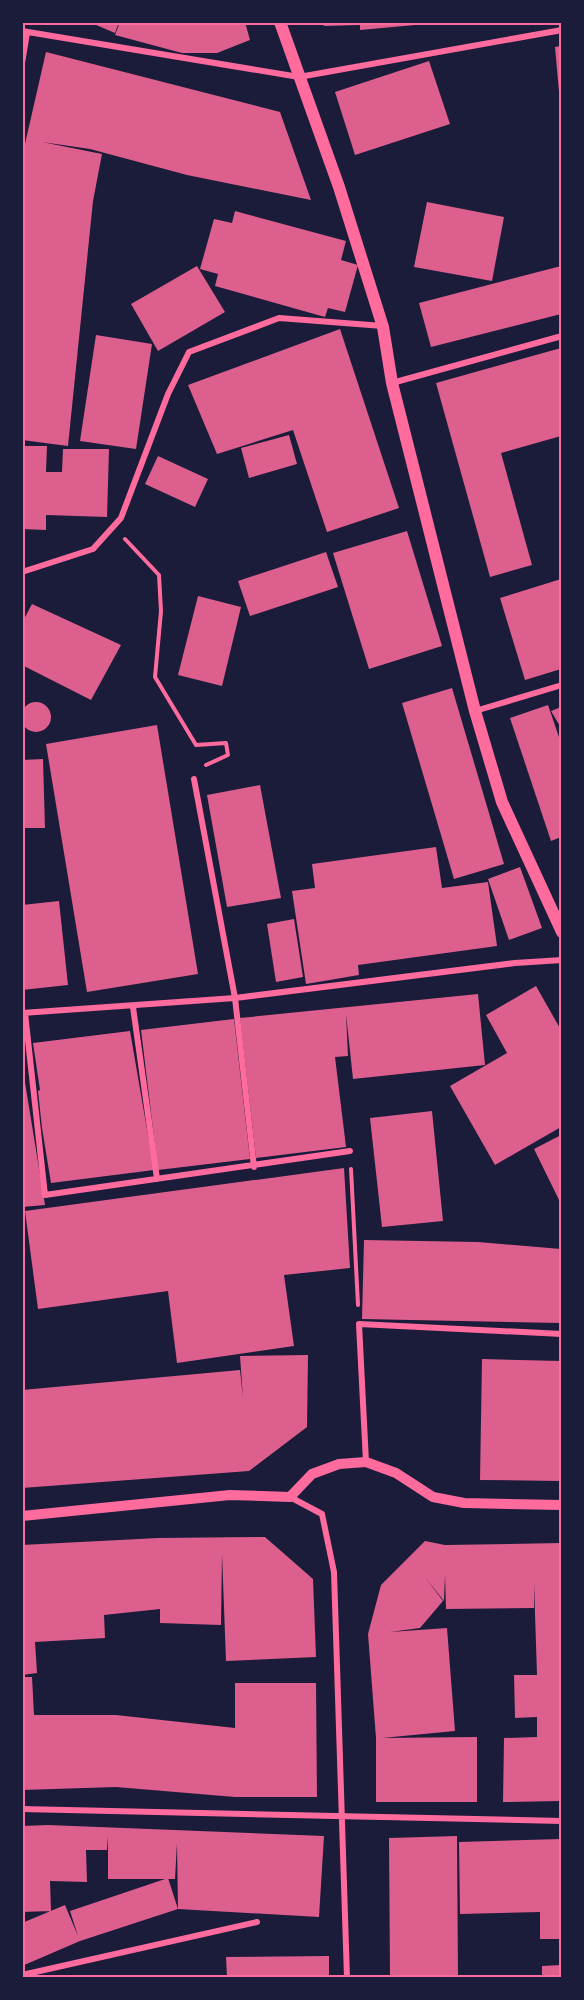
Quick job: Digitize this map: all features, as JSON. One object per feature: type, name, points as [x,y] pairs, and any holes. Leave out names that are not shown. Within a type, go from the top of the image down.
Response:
[{"type":"main road","points":[[280,22],[339,187],[384,327],[392,383],[475,711],[502,802],[561,932]]},
{"type":"street","points":[[22,63],[25,32],[299,77],[561,30]]},
{"type":"street","points":[[22,572],[93,549],[121,518],[168,394],[189,352],[279,318],[384,327]]},
{"type":"street","points":[[392,383],[561,336]]},
{"type":"street","points":[[475,711],[561,685]]},
{"type":"street","points":[[194,779],[235,998],[254,1167]]},
{"type":"street","points":[[350,1151],[254,1167],[45,1195],[24,1013],[235,998],[515,963],[561,960]]},
{"type":"street","points":[[132,1007],[157,1179]]},
{"type":"street","points":[[366,1462],[359,1324],[561,1334]]},
{"type":"street","points":[[290,1497],[312,1474],[339,1464],[366,1462],[396,1473],[434,1497],[464,1503],[561,1505]]},
{"type":"street","points":[[22,1516],[230,1495],[290,1497],[322,1514],[334,1572],[347,1977]]},
{"type":"street","points":[[22,1809],[561,1821]]},
{"type":"street","points":[[22,1975],[257,1922]]},
{"type":"path","points":[[113,526],[159,575],[161,611],[155,677],[196,745],[225,743],[228,755],[201,767],[194,779]]},
{"type":"path","points":[[350,1151],[359,1324]]},
{"type":"building","points":[[89,22],[119,22],[115,33]]},
{"type":"building","points":[[120,22],[245,22],[250,40],[217,53],[182,53],[115,35]]},
{"type":"building","points":[[322,22],[358,22],[358,25],[324,26]]},
{"type":"building","points":[[360,22],[426,22],[426,24],[360,30]]},
{"type":"building","points":[[561,46],[561,103],[560,103],[555,47]]},
{"type":"building","points":[[46,52],[280,112],[311,200],[187,175],[90,149],[42,142],[102,154],[93,201],[68,446],[22,440],[22,157]]},
{"type":"building","points":[[429,61],[450,124],[355,155],[335,92]]},
{"type":"building","points":[[427,202],[504,217],[492,281],[414,267]]},
{"type":"building","points":[[235,211],[346,241],[341,260],[358,265],[345,312],[328,308],[325,317],[215,286],[218,274],[200,269],[214,219],[232,223]]},
{"type":"building","points":[[197,266],[225,312],[158,351],[131,304]]},
{"type":"building","points":[[561,266],[561,314],[431,347],[419,303]]},
{"type":"building","points":[[340,329],[399,508],[327,532],[293,430],[217,454],[188,385]]},
{"type":"building","points":[[96,335],[152,344],[136,449],[80,441]]},
{"type":"building","points":[[561,348],[561,436],[501,453],[532,565],[490,577],[436,383]]},
{"type":"building","points":[[289,435],[297,464],[249,478],[241,448]]},
{"type":"building","points":[[22,446],[47,446],[46,472],[62,472],[63,449],[109,449],[107,517],[46,515],[46,530],[22,529]]},
{"type":"building","points":[[158,456],[208,479],[195,507],[145,484]]},
{"type":"building","points":[[407,531],[442,646],[369,669],[333,553]]},
{"type":"building","points":[[326,552],[338,587],[250,616],[238,581]]},
{"type":"building","points":[[561,579],[561,669],[525,680],[500,598]]},
{"type":"building","points":[[198,596],[241,607],[222,686],[178,675]]},
{"type":"building","points":[[32,604],[121,645],[91,700],[22,665],[22,623]]},
{"type":"building","points":[[452,688],[504,864],[454,879],[402,703]]},
{"type":"building","points":[[36,702],[47,706],[51,717],[47,728],[36,732],[25,728],[21,717],[25,706]]},
{"type":"building","points":[[548,705],[561,743],[561,837],[551,841],[510,718]]},
{"type":"building","points":[[561,707],[561,728],[551,711]]},
{"type":"building","points":[[157,725],[198,974],[87,992],[46,744]]},
{"type":"building","points":[[43,759],[45,828],[22,828],[22,760]]},
{"type":"building","points":[[260,785],[281,898],[227,907],[207,795]]},
{"type":"building","points":[[436,847],[442,888],[488,882],[497,946],[358,965],[359,975],[306,984],[292,891],[315,888],[312,864]]},
{"type":"building","points":[[520,867],[542,928],[509,940],[488,879]]},
{"type":"building","points":[[59,901],[68,985],[22,990],[22,905]]},
{"type":"building","points":[[294,919],[303,977],[276,982],[267,924]]},
{"type":"building","points":[[536,986],[561,1030],[561,1127],[495,1165],[450,1086],[507,1053],[486,1015]]},
{"type":"building","points":[[478,994],[485,1065],[353,1079],[346,1014],[348,1056],[335,1057],[346,1147],[256,1158],[240,1018]]},
{"type":"building","points":[[234,1019],[250,1159],[158,1170],[141,1030]]},
{"type":"building","points":[[130,1031],[154,1170],[51,1183],[42,1128],[38,1091],[40,1090],[33,1043]]},
{"type":"building","points":[[22,1064],[45,1205],[22,1207]]},
{"type":"building","points":[[432,1111],[443,1221],[382,1227],[370,1118]]},
{"type":"building","points":[[561,1135],[561,1204],[534,1149]]},
{"type":"building","points":[[344,1168],[350,1268],[284,1275],[294,1346],[177,1363],[168,1291],[38,1309],[25,1211]]},
{"type":"building","points":[[364,1240],[478,1242],[561,1249],[561,1323],[362,1319]]},
{"type":"building","points":[[308,1355],[307,1427],[249,1471],[22,1488],[22,1390],[240,1370],[243,1398],[240,1356]]},
{"type":"building","points":[[482,1359],[561,1361],[561,1481],[480,1480]]},
{"type":"building","points":[[265,1537],[313,1579],[316,1657],[226,1661],[222,1554],[221,1625],[160,1623],[160,1609],[104,1615],[105,1638],[35,1642],[37,1673],[22,1675],[22,1545],[158,1538]]},
{"type":"building","points":[[425,1541],[445,1545],[561,1543],[561,1801],[503,1802],[504,1738],[537,1737],[537,1717],[515,1718],[514,1675],[537,1675],[534,1583],[534,1608],[446,1609],[445,1575],[444,1601],[425,1577],[443,1601],[420,1628],[390,1632],[447,1628],[455,1731],[382,1738],[477,1737],[477,1802],[376,1802],[376,1738],[368,1634],[381,1585]]},
{"type":"building","points":[[22,1677],[32,1677],[34,1715],[116,1715],[235,1728],[235,1683],[316,1683],[317,1797],[235,1797],[116,1787],[22,1790]]},
{"type":"building","points":[[48,1825],[324,1836],[319,1917],[178,1909],[177,1843],[175,1879],[108,1879],[108,1836],[107,1850],[86,1850],[87,1882],[50,1881],[51,1911],[22,1912],[22,1826]]},
{"type":"building","points":[[457,1836],[458,1977],[390,1977],[389,1838]]},
{"type":"building","points":[[561,1839],[561,1939],[540,1939],[540,1912],[460,1914],[459,1842]]},
{"type":"building","points":[[168,1878],[178,1909],[80,1941],[22,1966],[22,1923],[65,1905],[78,1936],[70,1911]]},
{"type":"building","points":[[329,1956],[329,1977],[227,1977],[226,1957]]},
{"type":"building","points":[[561,1965],[561,1977],[542,1977],[542,1966]]}]
